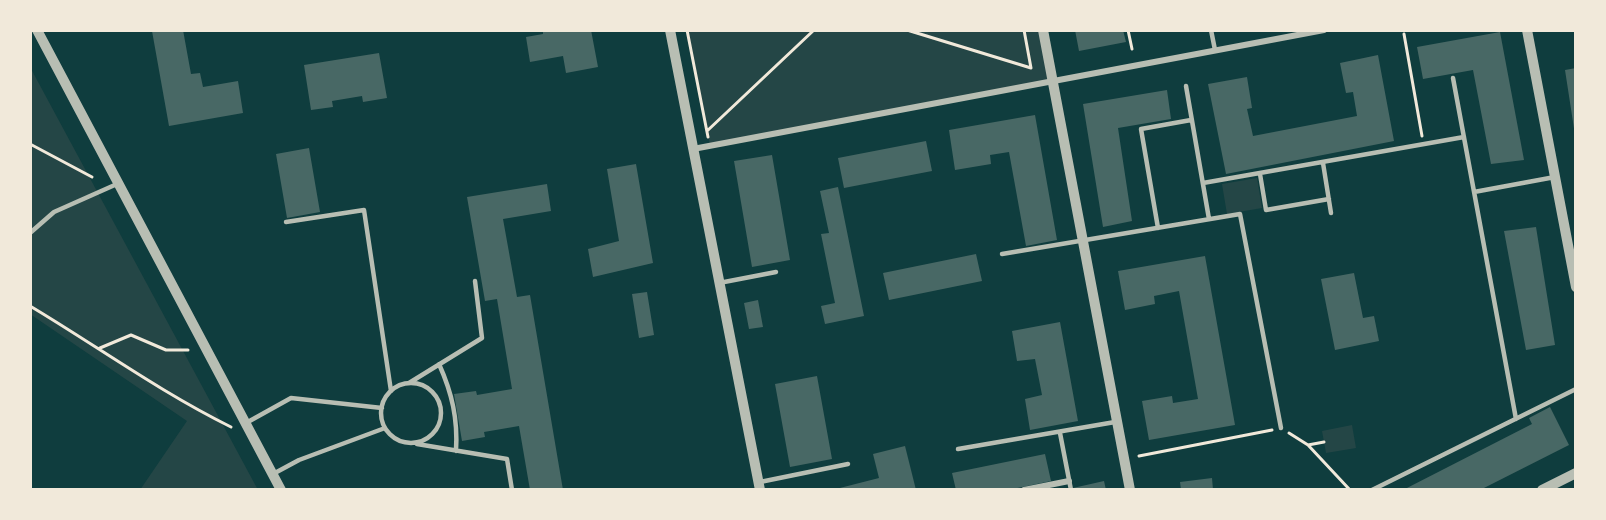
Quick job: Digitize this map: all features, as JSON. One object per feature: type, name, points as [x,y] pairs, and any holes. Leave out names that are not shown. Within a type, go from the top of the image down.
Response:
[{"type":"street","points":[[38,30],[281,490]]},
{"type":"street","points":[[670,30],[759,486]]},
{"type":"street","points":[[1043,30],[1130,490]]},
{"type":"street","points":[[693,149],[1324,30]]},
{"type":"street","points":[[1527,30],[1576,287]]},
{"type":"street","points":[[1542,490],[1576,473]]},
{"type":"street","points":[[1024,490],[1069,481]]},
{"type":"lane","points":[[1211,30],[1215,50]]},
{"type":"lane","points":[[1452,78],[1516,419]]},
{"type":"lane","points":[[1186,86],[1209,219]]},
{"type":"lane","points":[[1158,228],[1141,129],[1191,120]]},
{"type":"lane","points":[[1203,183],[1464,137]]},
{"type":"lane","points":[[1323,163],[1331,213]]},
{"type":"lane","points":[[1260,174],[1266,210],[1329,199]]},
{"type":"lane","points":[[1474,192],[1555,177]]},
{"type":"lane","points":[[30,233],[54,212],[120,183]]},
{"type":"lane","points":[[286,222],[364,210],[391,391],[382,408],[385,428],[399,441],[507,459],[512,490]]},
{"type":"lane","points":[[1002,254],[1240,214],[1281,428]]},
{"type":"lane","points":[[719,282],[776,272]]},
{"type":"lane","points":[[391,391],[409,383],[482,338],[475,281]]},
{"type":"lane","points":[[439,364],[453,401],[457,434],[456,451]]},
{"type":"lane","points":[[409,383],[428,388],[435,395],[441,413],[435,432],[428,438],[409,443]]},
{"type":"lane","points":[[1372,490],[1576,389]]},
{"type":"lane","points":[[246,423],[291,398],[382,408]]},
{"type":"lane","points":[[958,449],[1117,422]]},
{"type":"lane","points":[[273,474],[303,458],[385,428]]},
{"type":"lane","points":[[1060,433],[1071,490]]},
{"type":"lane","points":[[759,486],[848,464]]},
{"type":"path","points":[[687,30],[710,146]]},
{"type":"path","points":[[707,131],[814,30]]},
{"type":"path","points":[[908,30],[1032,68],[1024,30]]},
{"type":"path","points":[[1128,30],[1132,50]]},
{"type":"path","points":[[1404,34],[1424,144]]},
{"type":"path","points":[[30,144],[92,177]]},
{"type":"path","points":[[30,306],[100,348],[179,401],[231,427]]},
{"type":"path","points":[[100,348],[131,335],[166,350],[188,350]]},
{"type":"path","points":[[1139,456],[1281,428],[1308,445],[1350,490]]},
{"type":"path","points":[[1308,445],[1324,442]]},
{"type":"shaded area","points":[[688,30],[1041,30],[1050,81],[710,145]]},
{"type":"shaded area","points":[[30,67],[258,490],[140,490],[187,421],[30,314]]},
{"type":"shaded area","points":[[1257,178],[1262,208],[1227,214],[1222,184]]},
{"type":"shaded area","points":[[1352,425],[1356,448],[1326,453],[1322,431]]},
{"type":"building","points":[[183,30],[191,74],[200,73],[203,87],[238,81],[243,113],[169,126],[152,31]]},
{"type":"building","points":[[543,30],[591,30],[598,67],[566,73],[563,56],[530,62],[526,37],[543,34]]},
{"type":"building","points":[[1075,30],[1123,30],[1126,42],[1079,51]]},
{"type":"building","points":[[1500,32],[1524,160],[1491,164],[1473,70],[1423,79],[1417,47]]},
{"type":"building","points":[[379,53],[387,98],[363,102],[362,96],[332,101],[333,107],[311,110],[304,65]]},
{"type":"building","points":[[1378,55],[1394,141],[1226,174],[1208,84],[1247,77],[1252,108],[1247,109],[1253,136],[1357,116],[1353,92],[1346,93],[1340,63]]},
{"type":"building","points":[[1576,68],[1576,135],[1575,135],[1565,70]]},
{"type":"building","points":[[1167,90],[1171,119],[1118,128],[1132,221],[1103,227],[1083,104]]},
{"type":"building","points":[[1035,115],[1057,240],[1026,246],[1009,152],[990,155],[991,164],[955,170],[949,130]]},
{"type":"building","points":[[926,141],[932,171],[844,188],[838,158]]},
{"type":"building","points":[[309,148],[320,212],[287,218],[276,154]]},
{"type":"building","points":[[772,155],[790,260],[752,267],[734,161]]},
{"type":"building","points":[[636,164],[653,263],[593,277],[588,249],[619,241],[607,169]]},
{"type":"building","points":[[547,184],[551,211],[503,219],[517,297],[530,295],[563,490],[530,490],[519,426],[484,432],[485,437],[462,441],[454,394],[476,391],[477,395],[512,389],[497,299],[485,301],[467,197]]},
{"type":"building","points":[[838,187],[864,316],[825,324],[821,306],[835,303],[821,234],[829,233],[820,191]]},
{"type":"building","points":[[1536,227],[1555,345],[1526,350],[1504,231]]},
{"type":"building","points":[[976,254],[982,281],[889,300],[883,273]]},
{"type":"building","points":[[1205,256],[1235,425],[1149,440],[1142,401],[1172,396],[1173,403],[1198,399],[1179,291],[1154,296],[1155,304],[1125,310],[1118,271]]},
{"type":"building","points":[[1354,273],[1363,318],[1374,316],[1379,341],[1335,350],[1321,279]]},
{"type":"building","points":[[647,292],[654,335],[639,338],[632,294]]},
{"type":"building","points":[[758,300],[763,327],[749,329],[744,303]]},
{"type":"building","points":[[1060,322],[1078,421],[1030,430],[1025,399],[1042,395],[1035,359],[1017,361],[1012,331]]},
{"type":"building","points":[[817,376],[832,459],[790,467],[775,384]]},
{"type":"building","points":[[1550,407],[1569,445],[1480,490],[1403,490],[1532,424],[1529,418]]},
{"type":"building","points":[[905,446],[916,490],[832,490],[879,478],[873,454]]},
{"type":"building","points":[[1045,454],[1051,481],[1008,490],[956,490],[952,473]]},
{"type":"building","points":[[1212,478],[1213,490],[1181,490],[1180,482]]},
{"type":"building","points":[[1104,481],[1106,490],[1073,490],[1073,488]]}]
